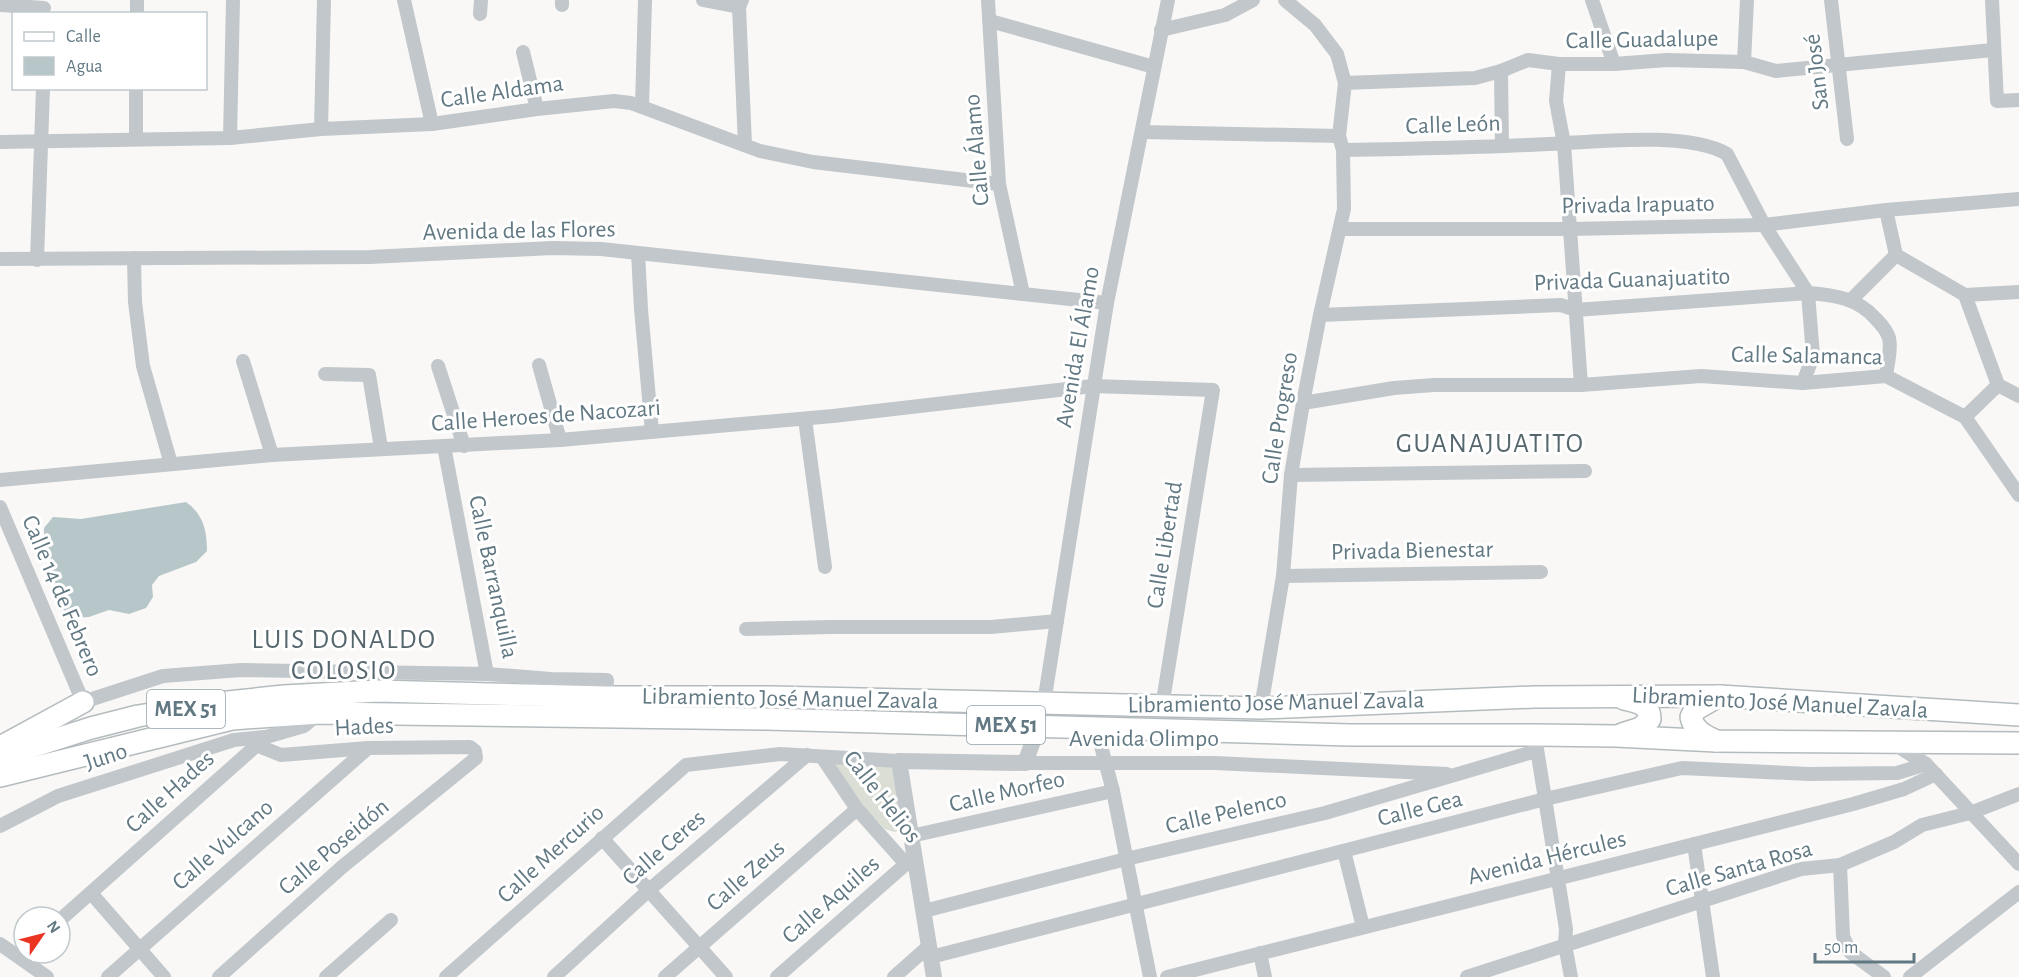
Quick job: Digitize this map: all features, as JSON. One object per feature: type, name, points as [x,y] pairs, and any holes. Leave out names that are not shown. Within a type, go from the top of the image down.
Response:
[{"type":"main road","name":"Libramiento José Manuel Zavala","points":[[0,757],[91,728],[138,716],[284,696],[378,691],[606,689],[771,697],[1261,708],[1534,697],[1720,696],[2019,715]]},
{"type":"main road","points":[[1612,696],[1639,702],[1650,712],[1650,719],[1641,728],[1616,736]]},
{"type":"main road","points":[[1716,741],[1700,733],[1692,725],[1691,717],[1695,710],[1720,696]]},
{"type":"main road","points":[[0,747],[83,702]]},
{"type":"main road","name":"Libramiento José Manuel Zavala","points":[[0,776],[232,719],[319,713],[1039,725],[1536,743],[1616,736],[1716,741],[2019,742]]},
{"type":"street","points":[[230,138],[233,0]]},
{"type":"street","points":[[321,129],[324,0]]},
{"type":"street","points":[[404,0],[432,124]]},
{"type":"street","points":[[480,14],[481,0]]},
{"type":"street","points":[[642,107],[645,0]]},
{"type":"street","points":[[703,0],[740,3],[745,146]]},
{"type":"street","name":"Calle Álamo","points":[[988,0],[999,184],[1023,294]]},
{"type":"street","name":"Avenida El Álamo","points":[[1044,703],[1107,303],[1168,0]]},
{"type":"street","points":[[1161,30],[1225,15],[1253,0]]},
{"type":"street","points":[[1142,132],[1339,136],[1345,83],[1337,54],[1315,25],[1285,0]]},
{"type":"street","points":[[1592,0],[1614,64]]},
{"type":"street","points":[[1744,62],[1747,0]]},
{"type":"street","name":"San José","points":[[1831,0],[1847,140]]},
{"type":"street","points":[[1992,0],[1997,101],[2019,100]]},
{"type":"street","points":[[0,6],[44,7]]},
{"type":"street","points":[[990,21],[1154,67]]},
{"type":"street","name":"Calle Guadalupe","points":[[1345,83],[1475,78],[1528,60],[1559,64],[1614,64],[1667,60],[1744,62],[1776,71],[1993,51]]},
{"type":"street","points":[[523,52],[537,109]]},
{"type":"street","points":[[1559,64],[1556,101],[1564,144],[1581,385]]},
{"type":"street","points":[[1501,71],[1502,146]]},
{"type":"street","points":[[37,260],[43,90]]},
{"type":"street","points":[[136,90],[136,139]]},
{"type":"street","name":"Calle Aldama","points":[[0,142],[230,138],[321,129],[432,124],[614,101],[642,107],[760,151],[813,162],[999,184]]},
{"type":"street","name":"Calle Progreso","points":[[1261,708],[1282,576],[1291,475],[1320,315],[1344,209],[1343,150],[1339,136]]},
{"type":"street","name":"Calle León","points":[[1343,150],[1659,139],[1717,148],[1727,154],[1764,225]]},
{"type":"street","name":"Privada Irapuato","points":[[1340,229],[1570,229],[1764,225],[1886,210],[2019,200]]},
{"type":"street","points":[[1886,210],[1896,255],[1965,295],[2019,292]]},
{"type":"street","points":[[1764,225],[1808,292],[1813,356],[1803,383]]},
{"type":"street","name":"Avenida de las Flores","points":[[0,259],[370,257],[552,248],[638,253],[1107,303]]},
{"type":"street","points":[[638,253],[652,432]]},
{"type":"street","points":[[1851,300],[1896,255]]},
{"type":"street","points":[[134,258],[135,302],[143,366],[171,464]]},
{"type":"street","name":"Privada Guanajuatito","points":[[1320,315],[1561,305],[1576,310],[1808,292],[1851,300],[1870,311],[1882,325],[1889,339],[1886,376]]},
{"type":"street","points":[[1965,295],[1998,385],[2019,396]]},
{"type":"street","points":[[243,361],[272,455]]},
{"type":"street","points":[[539,365],[560,440]]},
{"type":"street","points":[[438,366],[464,446]]},
{"type":"street","points":[[325,374],[369,375],[381,448]]},
{"type":"street","name":"Calle Salamanca","points":[[1303,403],[1394,388],[1434,385],[1581,385],[1701,376],[1803,383],[1886,376],[1965,417],[2019,495]]},
{"type":"street","points":[[1965,417],[1998,385]]},
{"type":"street","name":"Calle Heroes de Nacozari","points":[[0,480],[272,455],[560,440],[805,419],[1093,386],[1213,390]]},
{"type":"street","name":"Calle Libertad","points":[[1162,707],[1213,390]]},
{"type":"street","points":[[805,419],[825,567]]},
{"type":"street","name":"Calle Barranquilla","points":[[444,446],[487,674],[551,679],[606,689]]},
{"type":"street","points":[[1291,475],[1585,471]]},
{"type":"street","name":"Calle 14 de Febrero","points":[[0,507],[83,702]]},
{"type":"street","name":"Privada Bienestar","points":[[1282,576],[1541,572]]},
{"type":"street","points":[[746,629],[992,627],[1057,621]]},
{"type":"street","points":[[83,702],[163,676],[241,670],[487,674]]},
{"type":"street","name":"Calle Hades","points":[[72,910],[261,741],[304,726],[319,713]]},
{"type":"street","points":[[1025,763],[1039,725]]},
{"type":"street","points":[[1096,727],[1113,791],[1150,977]]},
{"type":"street","name":"Juno","points":[[0,826],[58,796],[234,740],[261,741]]},
{"type":"street","name":"Hades","points":[[261,741],[281,755],[368,748],[470,747],[475,751]]},
{"type":"street","points":[[1889,741],[1931,769],[2019,864]]},
{"type":"street","points":[[1536,743],[1566,929],[1565,945],[1571,977]]},
{"type":"street","name":"Calle Pelenco","points":[[924,911],[1126,859],[1325,813],[1459,774],[1536,743]]},
{"type":"street","name":"Calle Vulcano","points":[[108,977],[368,748]]},
{"type":"street","name":"Calle Poseidón","points":[[219,977],[342,867],[476,758],[475,751]]},
{"type":"street","name":"Avenida Olimpo","points":[[686,765],[780,754],[899,761],[1215,763],[1459,774]]},
{"type":"street","name":"Calle Ceres","points":[[554,977],[649,890],[807,755]]},
{"type":"street","name":"Calle Helios","points":[[822,757],[857,809],[910,860]]},
{"type":"street","points":[[899,761],[911,836],[910,860],[924,911],[934,977]]},
{"type":"street","name":"Calle Mercurio","points":[[446,977],[686,765]]},
{"type":"street","name":"Calle Gea","points":[[930,952],[1135,905],[1545,800],[1682,768],[1809,774],[1897,773],[1931,769]]},
{"type":"street","name":"Avenida Hércules","points":[[1167,977],[1894,792],[1931,769]]},
{"type":"street","name":"Calle Morfeo","points":[[911,836],[1113,791]]},
{"type":"street","name":"Calle Santa Rosa","points":[[1473,976],[1801,869],[1840,865],[1894,842],[1922,825],[1970,813],[2019,794]]},
{"type":"street","name":"Calle Zeus","points":[[665,977],[857,809]]},
{"type":"street","points":[[602,838],[726,977]]},
{"type":"street","points":[[1694,844],[1713,977]]},
{"type":"street","points":[[1344,851],[1363,927]]},
{"type":"street","name":"Calle Aquiles","points":[[777,977],[910,860]]},
{"type":"street","points":[[1840,865],[1843,936],[1850,952],[1884,977]]},
{"type":"street","points":[[1910,977],[2019,892]]},
{"type":"street","points":[[91,893],[164,977]]},
{"type":"street","points":[[326,977],[391,920]]},
{"type":"street","points":[[894,977],[930,952]]},
{"type":"street","points":[[1260,953],[1265,977]]},
{"type":"street","points":[[34,965],[47,977]]},
{"type":"shaded area","points":[[833,763],[892,766],[905,830],[894,832],[885,829],[856,799]]},
{"type":"water","points":[[186,502],[203,523],[207,551],[196,562],[159,576],[152,585],[153,597],[146,608],[129,614],[109,610],[89,617],[72,618],[63,609],[44,544],[44,528],[53,517],[81,519]]},
{"type":"district","name":"GUANAJUATITO","points":[[1490,443]]},
{"type":"district","name":"LUIS DONALDO COLOSIO","points":[[344,654]]}]
